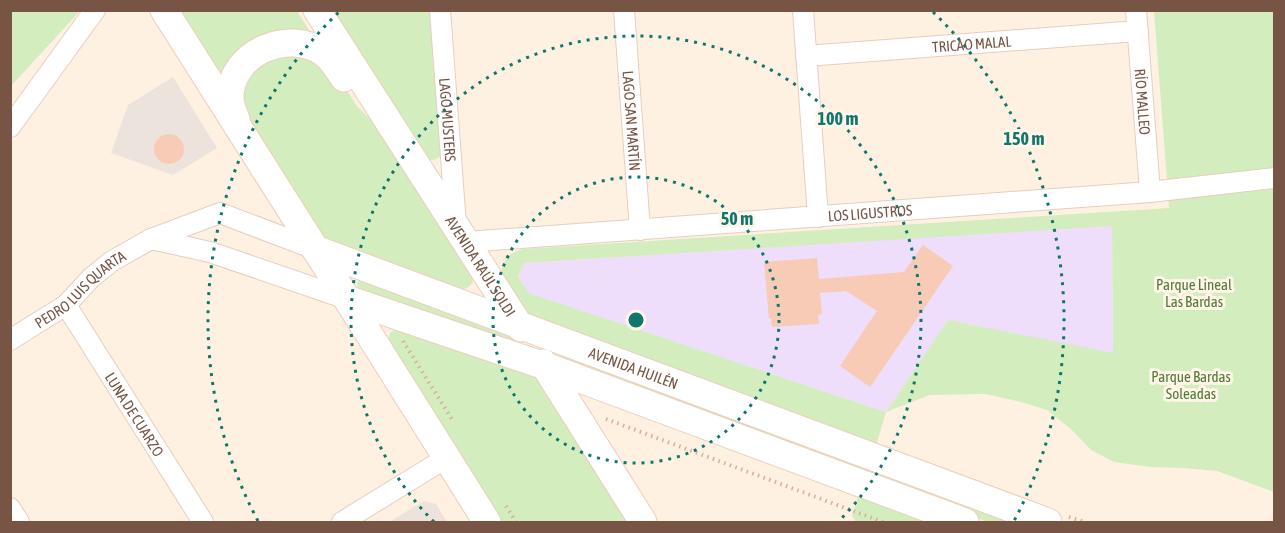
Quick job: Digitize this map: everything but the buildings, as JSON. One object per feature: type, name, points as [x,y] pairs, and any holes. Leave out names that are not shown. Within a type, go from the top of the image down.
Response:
[{"type":"main road","points":[[164,10],[486,518]]},
{"type":"main road","name":"AVENIDA RAÚL SOLDI","points":[[317,10],[545,366],[597,429],[636,517]]},
{"type":"main road","points":[[242,134],[230,96],[235,76],[243,64],[255,53],[270,46],[286,43],[309,46],[327,55],[361,102],[387,120]]},
{"type":"main road","name":"AVENIDA HUILÉN","points":[[315,249],[1048,522]]},
{"type":"main road","name":"AVENIDA HUILÉN","points":[[347,299],[545,366],[965,522]]},
{"type":"main road","points":[[597,429],[586,428],[584,419],[587,405],[601,394],[615,392]]},
{"type":"street","points":[[10,127],[95,10]]},
{"type":"street","name":"LAGO MUSTERS","points":[[440,10],[461,235]]},
{"type":"street","name":"LAGO SAN MARTÍN","points":[[624,10],[640,230]]},
{"type":"street","points":[[803,10],[818,217]]},
{"type":"street","name":"RÍO MALLEO","points":[[1136,10],[1150,192]]},
{"type":"street","name":"TRICAO MALAL","points":[[806,56],[1138,31]]},
{"type":"street","name":"LOS LIGUSTROS","points":[[461,235],[640,230],[1150,192],[1275,178]]},
{"type":"street","name":"AVENIDA HUILÉN","points":[[220,213],[315,249]]},
{"type":"street","name":"PEDRO LUIS QUARTA","points":[[10,340],[66,305],[101,269],[124,254],[151,239],[220,213]]},
{"type":"street","name":"AVENIDA HUILÉN","points":[[151,239],[210,252],[347,299]]},
{"type":"street","name":"LUNA DE CUARZO","points":[[66,305],[203,522]]},
{"type":"street","points":[[342,522],[446,458]]},
{"type":"street","points":[[10,508],[19,522]]},
{"type":"path","points":[[597,429],[883,522]]},
{"type":"shaded area","points":[[173,77],[217,148],[173,175],[111,153],[128,105]]},
{"type":"shaded area","points":[[1112,225],[1113,354],[948,320],[886,412],[528,293],[518,277],[524,263]]},
{"type":"shaded area","points":[[424,501],[436,504],[447,522],[389,522]]},
{"type":"green space","points":[[10,11],[80,11],[11,86]]},
{"type":"green space","points":[[177,11],[297,11],[318,44],[297,38],[226,87]]},
{"type":"green space","points":[[333,11],[432,11],[442,153],[437,159],[426,159]]},
{"type":"green space","name":"Parque Bardas Soleadas","points":[[1154,11],[1274,11],[1274,492],[1217,471],[1150,467],[1114,462],[1091,450],[1073,431],[1047,410],[985,394],[930,395],[886,412],[876,446],[530,317],[501,273],[508,257],[523,249],[1169,208]],"holes":[[[1112,226],[1113,353],[948,320],[886,412],[529,293],[518,277],[524,263]]]},
{"type":"green space","points":[[283,48],[331,66],[357,106],[380,129],[472,276],[473,283],[467,288],[460,290],[328,245],[241,111],[243,74]]},
{"type":"green space","points":[[360,278],[514,332],[517,340],[514,343],[359,289],[357,284]]},
{"type":"green space","points":[[396,329],[534,375],[629,522],[502,522],[494,515],[388,340],[390,333]]},
{"type":"green space","points":[[559,353],[1021,522],[988,522],[561,364],[557,360]]},
{"type":"green space","points":[[859,493],[937,522],[856,522],[852,516]]},
{"type":"park label","name":"Parque Lineal Las Bardas","points":[[1194,292]]}]
